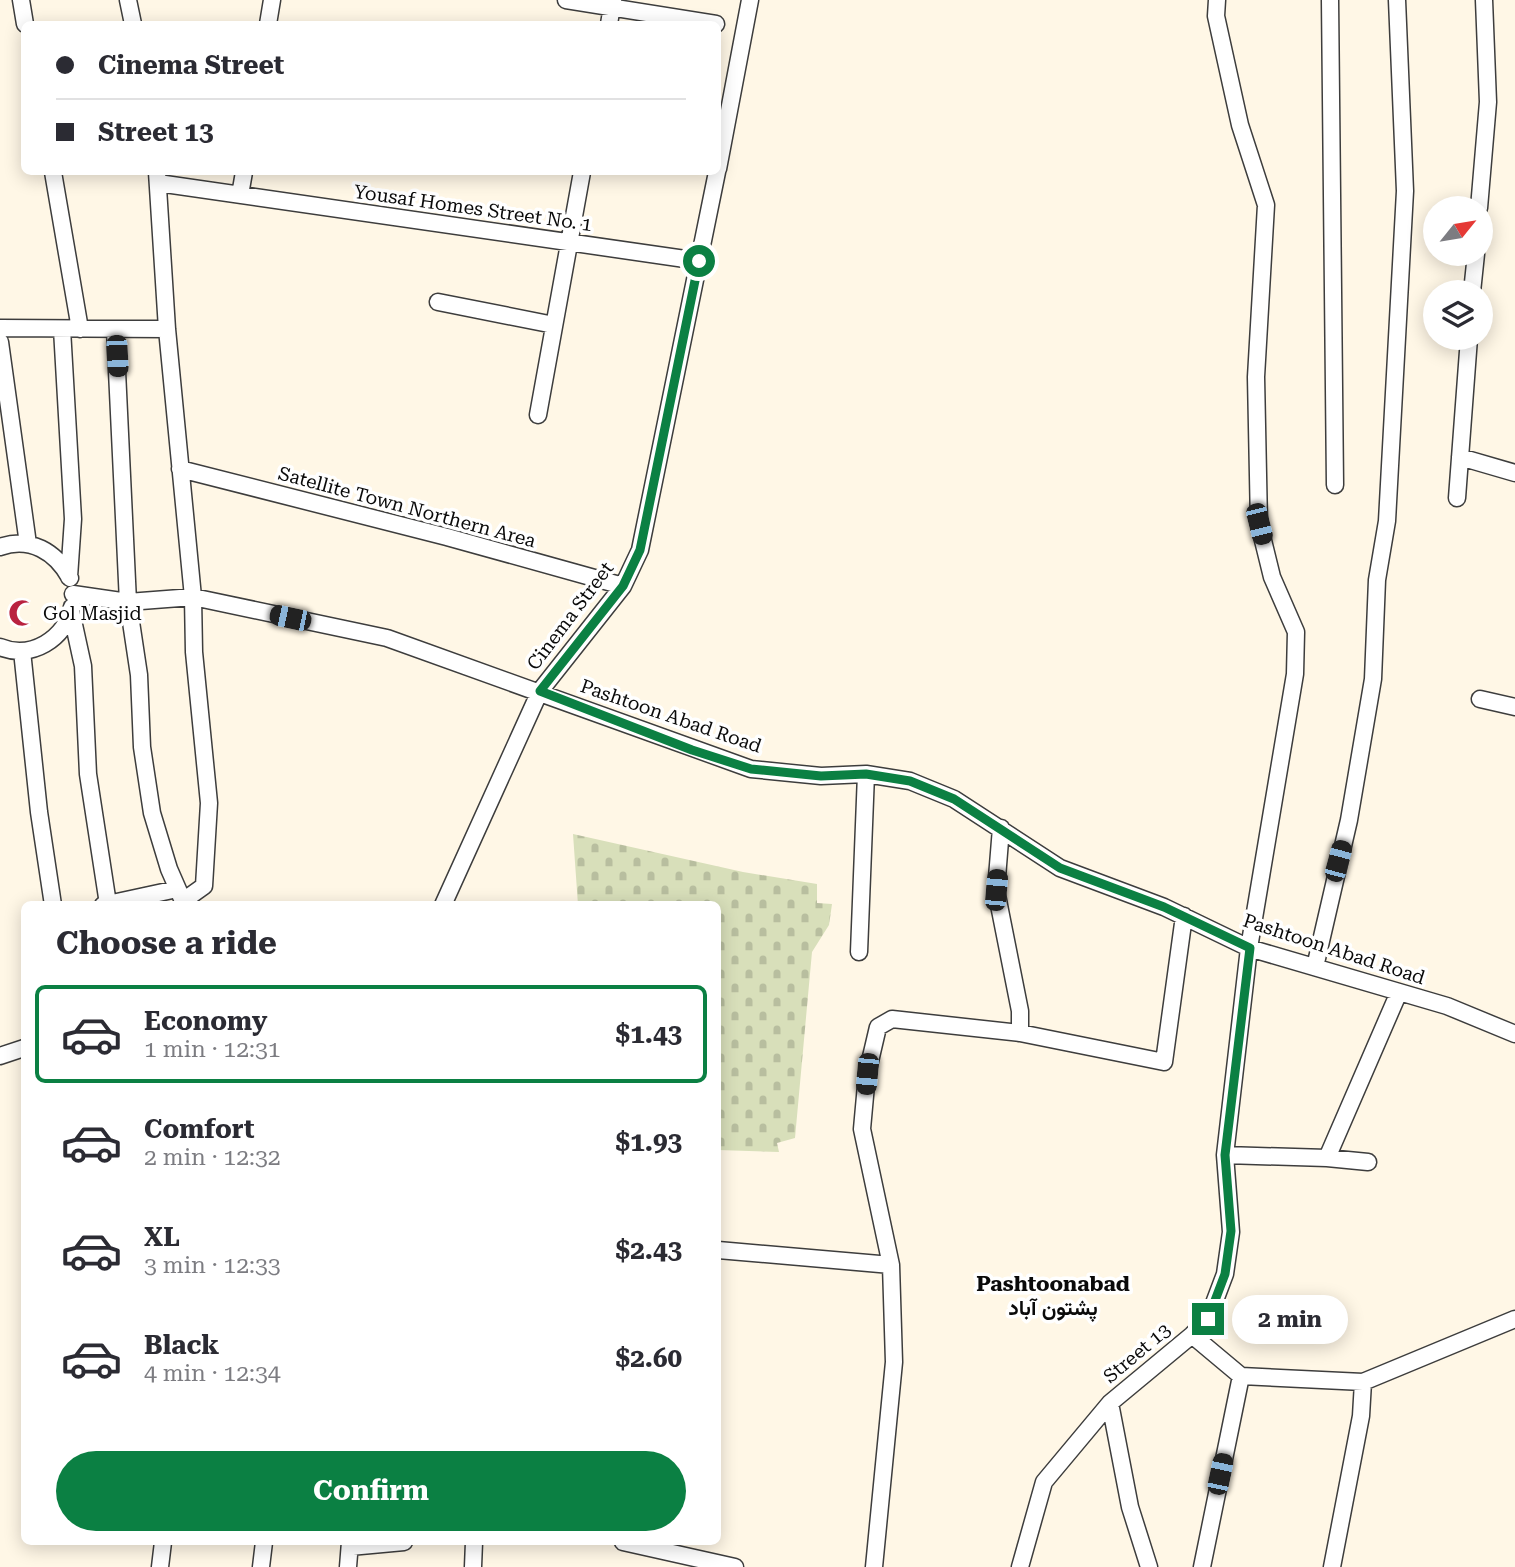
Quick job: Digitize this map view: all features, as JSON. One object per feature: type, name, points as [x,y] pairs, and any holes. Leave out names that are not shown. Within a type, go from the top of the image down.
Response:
[{"type":"street","points":[[21,0],[24,21]]},
{"type":"street","points":[[128,0],[132,21]]},
{"type":"street","points":[[268,21],[272,0]]},
{"type":"street","points":[[566,0],[613,3],[698,21]]},
{"type":"street","name":"Cinema Street","points":[[721,150],[750,0]]},
{"type":"street","name":"Street 13","points":[[1020,1567],[1044,1482],[1110,1403],[1208,1319],[1225,1274],[1231,1231],[1225,1155],[1250,948],[1295,674],[1296,632],[1272,576],[1259,524],[1256,377],[1266,205],[1240,125],[1216,16],[1217,0]]},
{"type":"street","points":[[1331,0],[1335,485]]},
{"type":"street","points":[[1315,967],[1349,820],[1373,679],[1377,580],[1387,521],[1405,191],[1397,0]]},
{"type":"street","points":[[1480,196],[1489,102],[1484,0]]},
{"type":"street","points":[[610,21],[613,3]]},
{"type":"street","points":[[721,26],[745,29]]},
{"type":"street","points":[[54,175],[80,329]]},
{"type":"street","points":[[240,195],[243,175]]},
{"type":"street","points":[[538,415],[580,175]]},
{"type":"street","name":"Cinema Street","points":[[445,901],[540,691],[623,586],[640,550],[716,175]]},
{"type":"street","points":[[143,901],[181,898],[204,886],[209,803],[194,652],[193,597],[167,329],[158,177]]},
{"type":"street","name":"Yousaf Homes Street No. 1","points":[[158,177],[240,195],[699,261]]},
{"type":"street","points":[[438,302],[554,325]]},
{"type":"street","points":[[0,328],[167,329]]},
{"type":"street","points":[[62,328],[73,519],[69,577]]},
{"type":"street","points":[[115,329],[128,602],[139,675],[142,747],[152,813],[181,898]]},
{"type":"street","points":[[0,342],[28,544]]},
{"type":"street","points":[[1457,498],[1468,350]]},
{"type":"street","points":[[1460,457],[1515,472]]},
{"type":"street","name":"Satellite Town Northern Area","points":[[180,469],[447,537],[623,586]]},
{"type":"street","points":[[0,547],[28,544],[45,550],[60,561],[69,577],[73,594],[71,611],[64,626],[53,639],[38,648],[22,651],[0,646]]},
{"type":"street","name":"Pashtoon Abad Road","points":[[73,594],[128,602],[193,597],[387,638],[540,691],[692,750],[751,769],[821,776],[866,774],[910,781],[954,799],[1060,868],[1184,916],[1250,948],[1447,1006],[1515,1034]]},
{"type":"street","points":[[71,611],[83,666],[88,774],[105,901]]},
{"type":"street","points":[[22,651],[39,812],[52,901]]},
{"type":"street","points":[[1480,699],[1515,707]]},
{"type":"street","points":[[859,952],[866,774]]},
{"type":"street","points":[[1001,828],[996,890],[1020,1012],[1020,1033]]},
{"type":"street","points":[[874,1567],[894,1362],[891,1265],[862,1129],[867,1074],[878,1027],[892,1019],[1020,1033],[1164,1062],[1184,916]]},
{"type":"street","points":[[1327,1158],[1399,992]]},
{"type":"street","points":[[0,1056],[21,1049]]},
{"type":"street","points":[[1225,1155],[1368,1162]]},
{"type":"street","points":[[721,1250],[891,1265]]},
{"type":"street","points":[[1192,1335],[1241,1376],[1363,1382],[1515,1320]]},
{"type":"street","points":[[1202,1567],[1241,1376]]},
{"type":"street","points":[[1332,1567],[1361,1416],[1363,1382]]},
{"type":"street","points":[[1110,1403],[1130,1507],[1149,1567]]},
{"type":"street","points":[[160,1567],[163,1545]]},
{"type":"street","points":[[261,1567],[264,1545]]},
{"type":"street","points":[[348,1567],[350,1545]]},
{"type":"street","points":[[473,1567],[474,1545]]},
{"type":"street","points":[[651,1545],[679,1548],[735,1567]]},
{"type":"green space","points":[[573,834],[743,872],[817,884],[817,903],[832,904],[829,925],[812,952],[795,1138],[777,1143],[779,1152],[721,1150],[721,901],[578,901]]},
{"type":"place","name":"Gol Masjid","points":[[22,613]]},
{"type":"district","name":"Pashtoonabad پشتون آباد","points":[[1053,1296]]},
{"type":"route","points":[[699,261],[640,550],[623,586],[540,691],[692,750],[751,769],[821,776],[866,774],[910,781],[954,799],[1014,835],[1060,868],[1164,907],[1250,948],[1225,1155],[1231,1231],[1225,1274],[1208,1319]]}]
